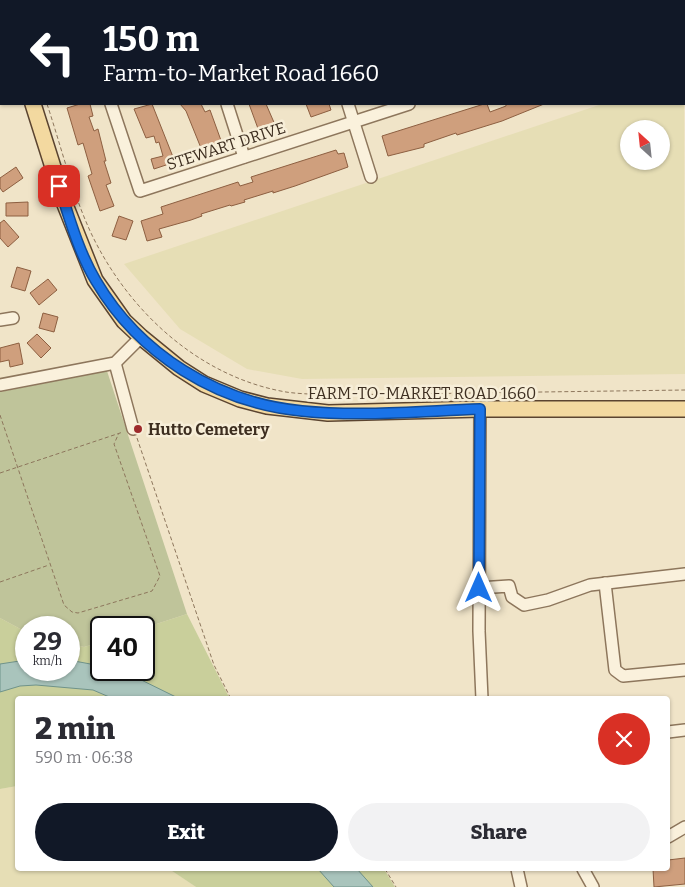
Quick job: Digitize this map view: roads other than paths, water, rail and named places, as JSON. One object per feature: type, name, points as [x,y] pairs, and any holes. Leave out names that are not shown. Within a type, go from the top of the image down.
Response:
[{"type":"main road","name":"FARM-TO-MARKET ROAD 1660","points":[[33,105],[86,263],[114,309],[141,338],[179,368],[204,384],[267,406],[328,413],[480,409],[685,409]]},
{"type":"street","name":"STEWART DRIVE","points":[[112,105],[140,191],[406,105]]},
{"type":"street","points":[[227,105],[244,157]]},
{"type":"street","points":[[348,105],[371,177]]},
{"type":"street","points":[[0,320],[13,318]]},
{"type":"street","points":[[0,384],[115,363],[141,338]]},
{"type":"street","points":[[115,363],[133,429]]},
{"type":"street","points":[[480,409],[479,588],[482,696]]},
{"type":"street","points":[[479,588],[509,586],[512,597],[524,605],[548,600],[590,585],[685,574]]},
{"type":"street","points":[[605,583],[615,670],[623,676],[685,670]]},
{"type":"street","points":[[670,732],[685,730]]},
{"type":"street","points":[[670,836],[685,827]]},
{"type":"street","points":[[518,871],[522,887]]},
{"type":"street","points":[[585,871],[593,887]]},
{"type":"water","points":[[15,662],[15,681],[80,681],[80,662],[90,664],[90,681],[143,681],[174,696],[107,696],[93,690],[36,685],[20,686],[0,692],[0,664]]},
{"type":"water","points":[[320,871],[359,871],[373,887],[334,887]]},
{"type":"place","name":"Hutto Cemetery","points":[[138,429]]}]
